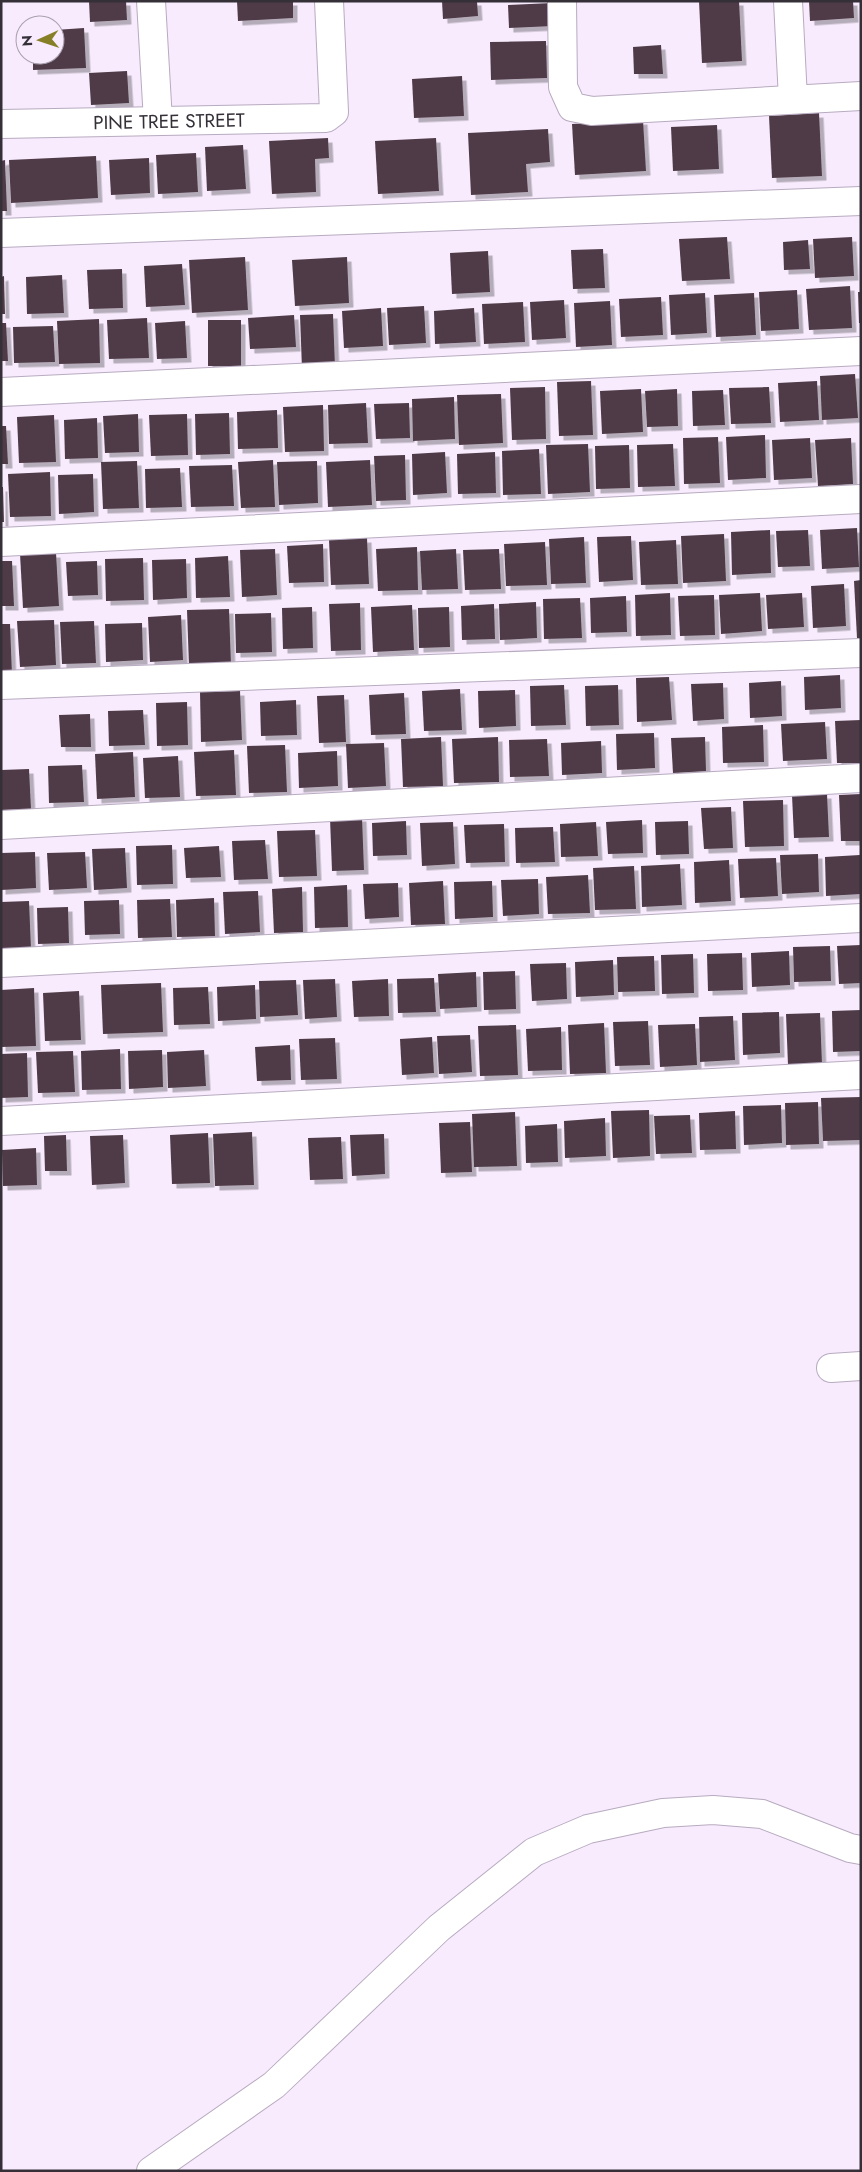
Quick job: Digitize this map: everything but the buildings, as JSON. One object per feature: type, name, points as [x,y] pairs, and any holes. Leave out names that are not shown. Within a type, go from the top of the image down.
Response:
[{"type":"street","points":[[151,1],[158,121]]},
{"type":"street","name":"PINE TREE STREET","points":[[1,124],[326,118],[334,112],[330,1]]},
{"type":"street","points":[[562,1],[563,87],[572,107],[592,111],[861,96]]},
{"type":"street","points":[[788,1],[793,99]]},
{"type":"street","points":[[1,233],[861,201]]},
{"type":"street","points":[[1,392],[861,351]]},
{"type":"street","points":[[1,542],[861,499]]},
{"type":"street","points":[[1,685],[861,653]]},
{"type":"street","points":[[1,825],[861,778]]},
{"type":"street","points":[[1,963],[861,918]]},
{"type":"street","points":[[1,1121],[861,1075]]},
{"type":"street","points":[[831,1368],[861,1366]]},
{"type":"street","points":[[150,2171],[274,2085],[438,1928],[534,1852],[588,1829],[663,1812],[713,1810],[762,1814],[850,1848],[861,1850]]}]
